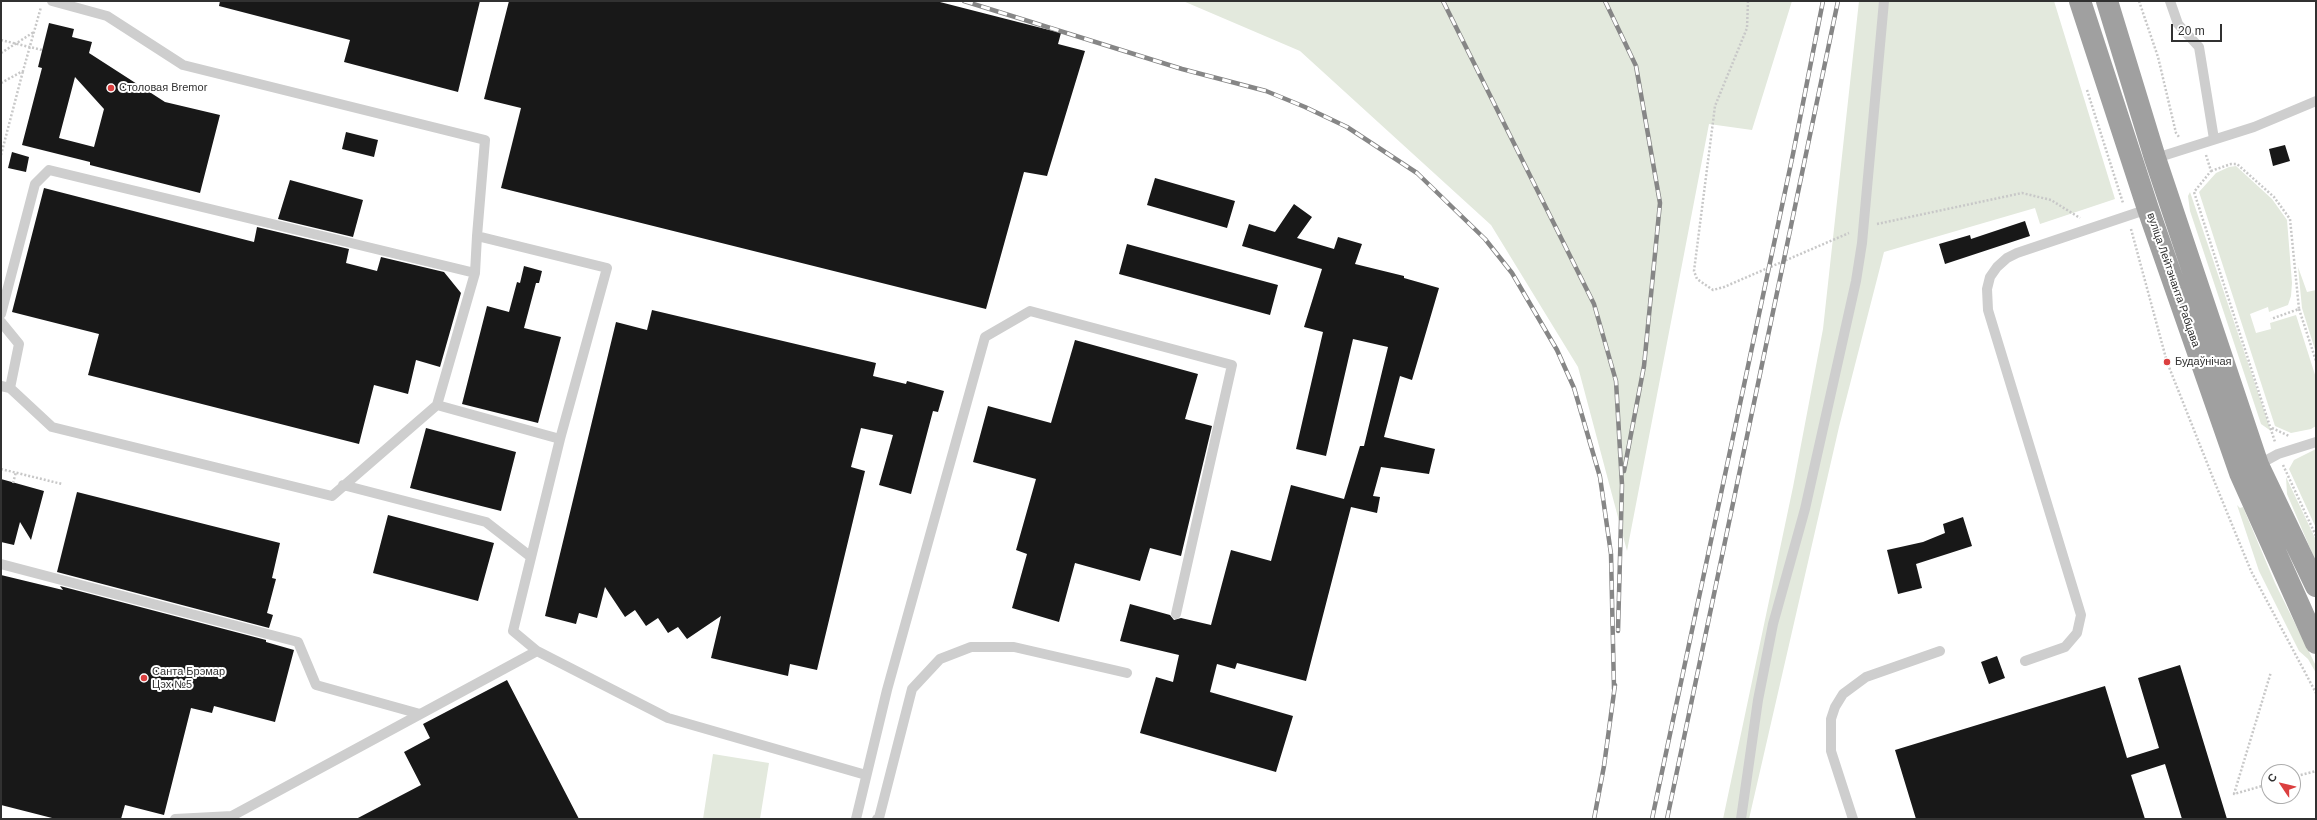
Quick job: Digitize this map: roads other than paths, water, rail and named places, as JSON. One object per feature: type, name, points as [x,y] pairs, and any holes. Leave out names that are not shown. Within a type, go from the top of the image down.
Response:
[{"type":"highway","name":"вуліца Лейтэнанта Рабцава","points":[[2080,1],[2148,209],[2316,643]]},
{"type":"highway","name":"вуліца Лейтэнанта Рабцава","points":[[2107,1],[2249,469],[2316,586]]},
{"type":"lane","points":[[1,322],[19,344],[5,387],[52,427],[332,496],[437,405],[475,273],[485,140],[183,65],[107,16],[52,1]]},
{"type":"lane","points":[[1741,819],[1764,664],[1773,624],[1804,509],[1860,257],[1884,1]]},
{"type":"lane","points":[[2170,1],[2178,24],[2199,47],[2214,139]]},
{"type":"lane","points":[[2133,164],[2254,127],[2316,101]]},
{"type":"lane","points":[[1,314],[35,184],[49,170],[475,273]]},
{"type":"lane","points":[[2025,661],[2065,647],[2077,633],[2081,615],[1988,310],[1987,289],[1990,277],[2006,258],[2148,209]]},
{"type":"lane","points":[[477,236],[607,268],[560,439],[513,631],[537,651],[668,718],[866,775]]},
{"type":"lane","points":[[856,819],[887,690],[985,337],[1030,312],[1232,365],[1176,614]]},
{"type":"lane","points":[[437,405],[560,439]]},
{"type":"lane","points":[[2249,469],[2278,454],[2316,442]]},
{"type":"lane","points":[[343,485],[486,522],[531,557]]},
{"type":"lane","points":[[1,564],[298,642],[316,685],[420,714]]},
{"type":"lane","points":[[877,819],[879,818],[912,689],[940,659],[971,647],[1014,647],[1127,673]]},
{"type":"lane","points":[[174,819],[232,816],[537,651]]},
{"type":"lane","points":[[1853,819],[1831,751],[1831,719],[1835,707],[1843,694],[1866,677],[1940,651]]},
{"type":"railway","points":[[964,1],[1182,69],[1266,91],[1305,107],[1347,127],[1417,173],[1485,239],[1512,273],[1557,350],[1574,388],[1600,477],[1611,554],[1614,689]]},
{"type":"railway","points":[[1443,1],[1594,304],[1616,381],[1622,485],[1618,631]]},
{"type":"railway","points":[[1605,1],[1636,66],[1660,203],[1644,366],[1624,471]]},
{"type":"railway","points":[[1652,819],[1793,154],[1823,1]]},
{"type":"railway","points":[[1667,819],[1838,1]]},
{"type":"railway","points":[[1594,819],[1604,766],[1615,685]]},
{"type":"place","name":"Столовая Bremor","points":[[111,88]]},
{"type":"place","name":"Будаўнічая","points":[[2167,362]]},
{"type":"place","name":"Санта Брэмар Цэх №5","points":[[144,678]]}]
